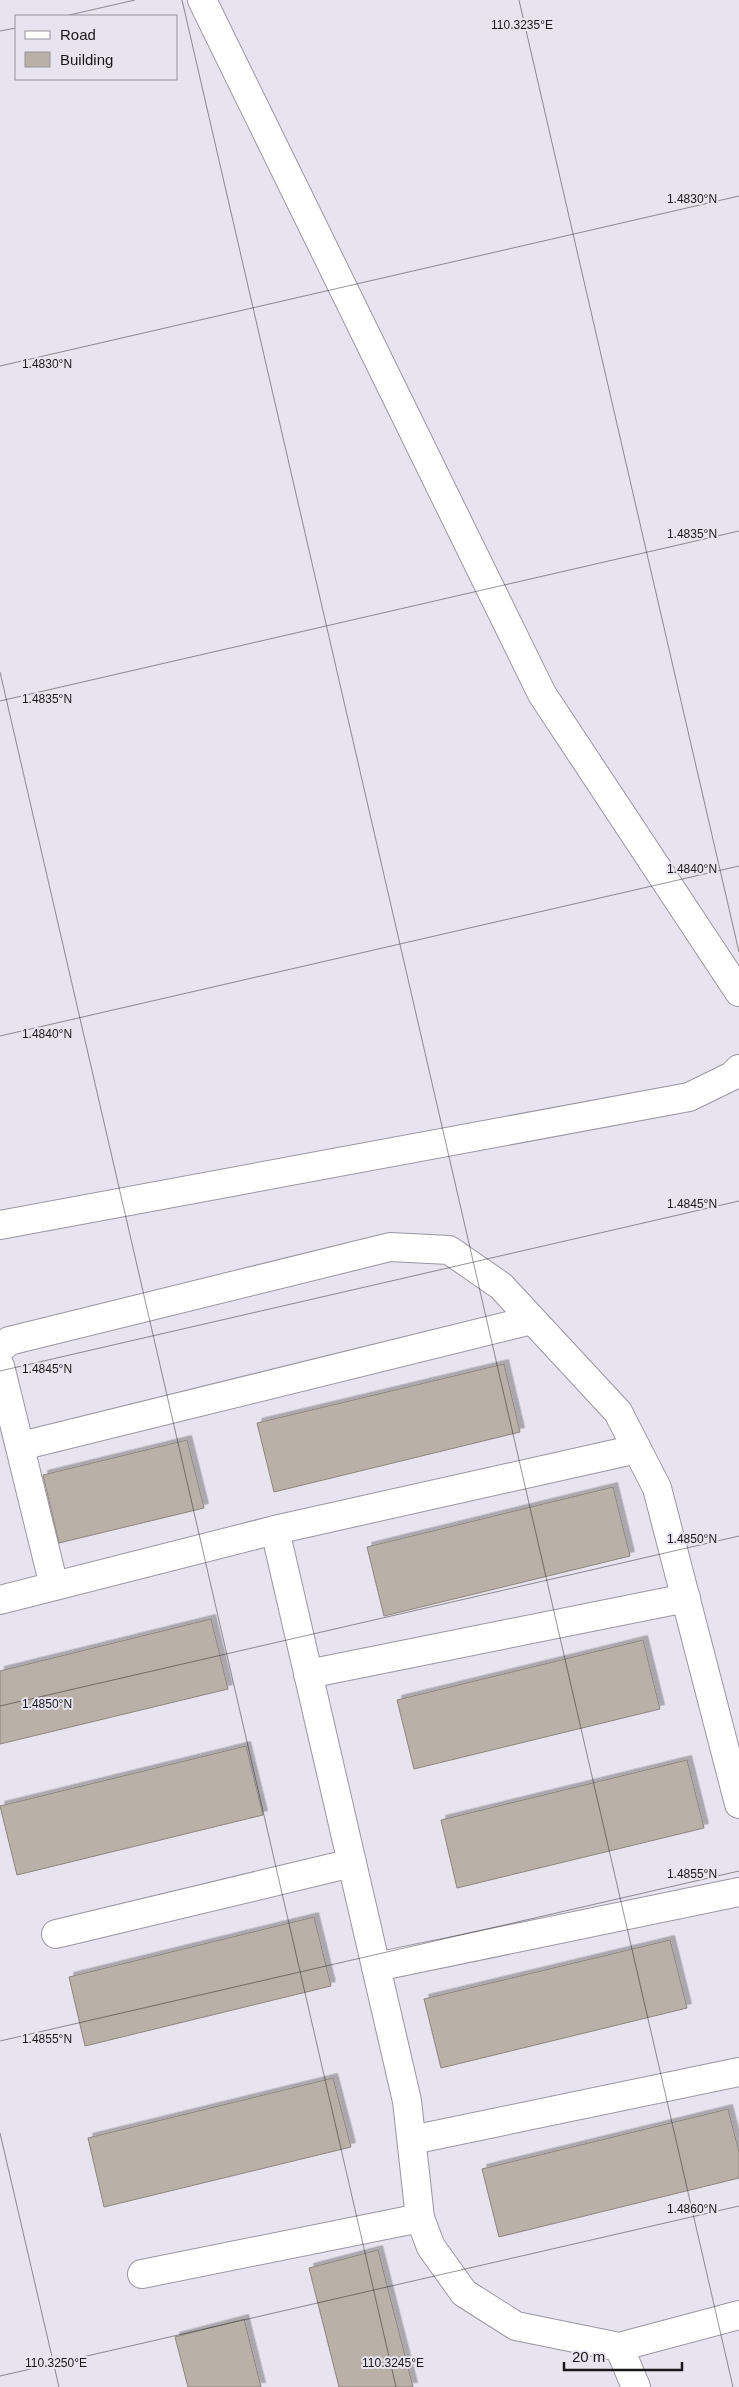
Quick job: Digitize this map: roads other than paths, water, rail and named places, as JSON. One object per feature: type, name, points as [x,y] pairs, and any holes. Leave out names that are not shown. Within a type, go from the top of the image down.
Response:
[{"type":"street","points":[[202,0],[542,694],[739,992]]},
{"type":"street","points":[[0,1225],[689,1097],[732,1076],[739,1069]]},
{"type":"street","points":[[0,1349],[9,1341],[390,1247],[449,1250],[501,1286],[618,1412],[657,1488],[739,1804]]},
{"type":"street","points":[[21,1446],[532,1320]]},
{"type":"street","points":[[0,1366],[54,1586]]},
{"type":"street","points":[[0,1600],[275,1530],[637,1449]]},
{"type":"street","points":[[275,1530],[407,2101],[420,2218],[431,2247],[464,2293],[516,2326],[619,2347],[739,2315]]},
{"type":"street","points":[[308,1674],[686,1598]]},
{"type":"street","points":[[56,1934],[352,1863]]},
{"type":"street","points":[[376,1967],[739,1892]]},
{"type":"street","points":[[412,2140],[739,2072]]},
{"type":"street","points":[[142,2274],[420,2218]]},
{"type":"street","points":[[619,2347],[636,2387]]}]
